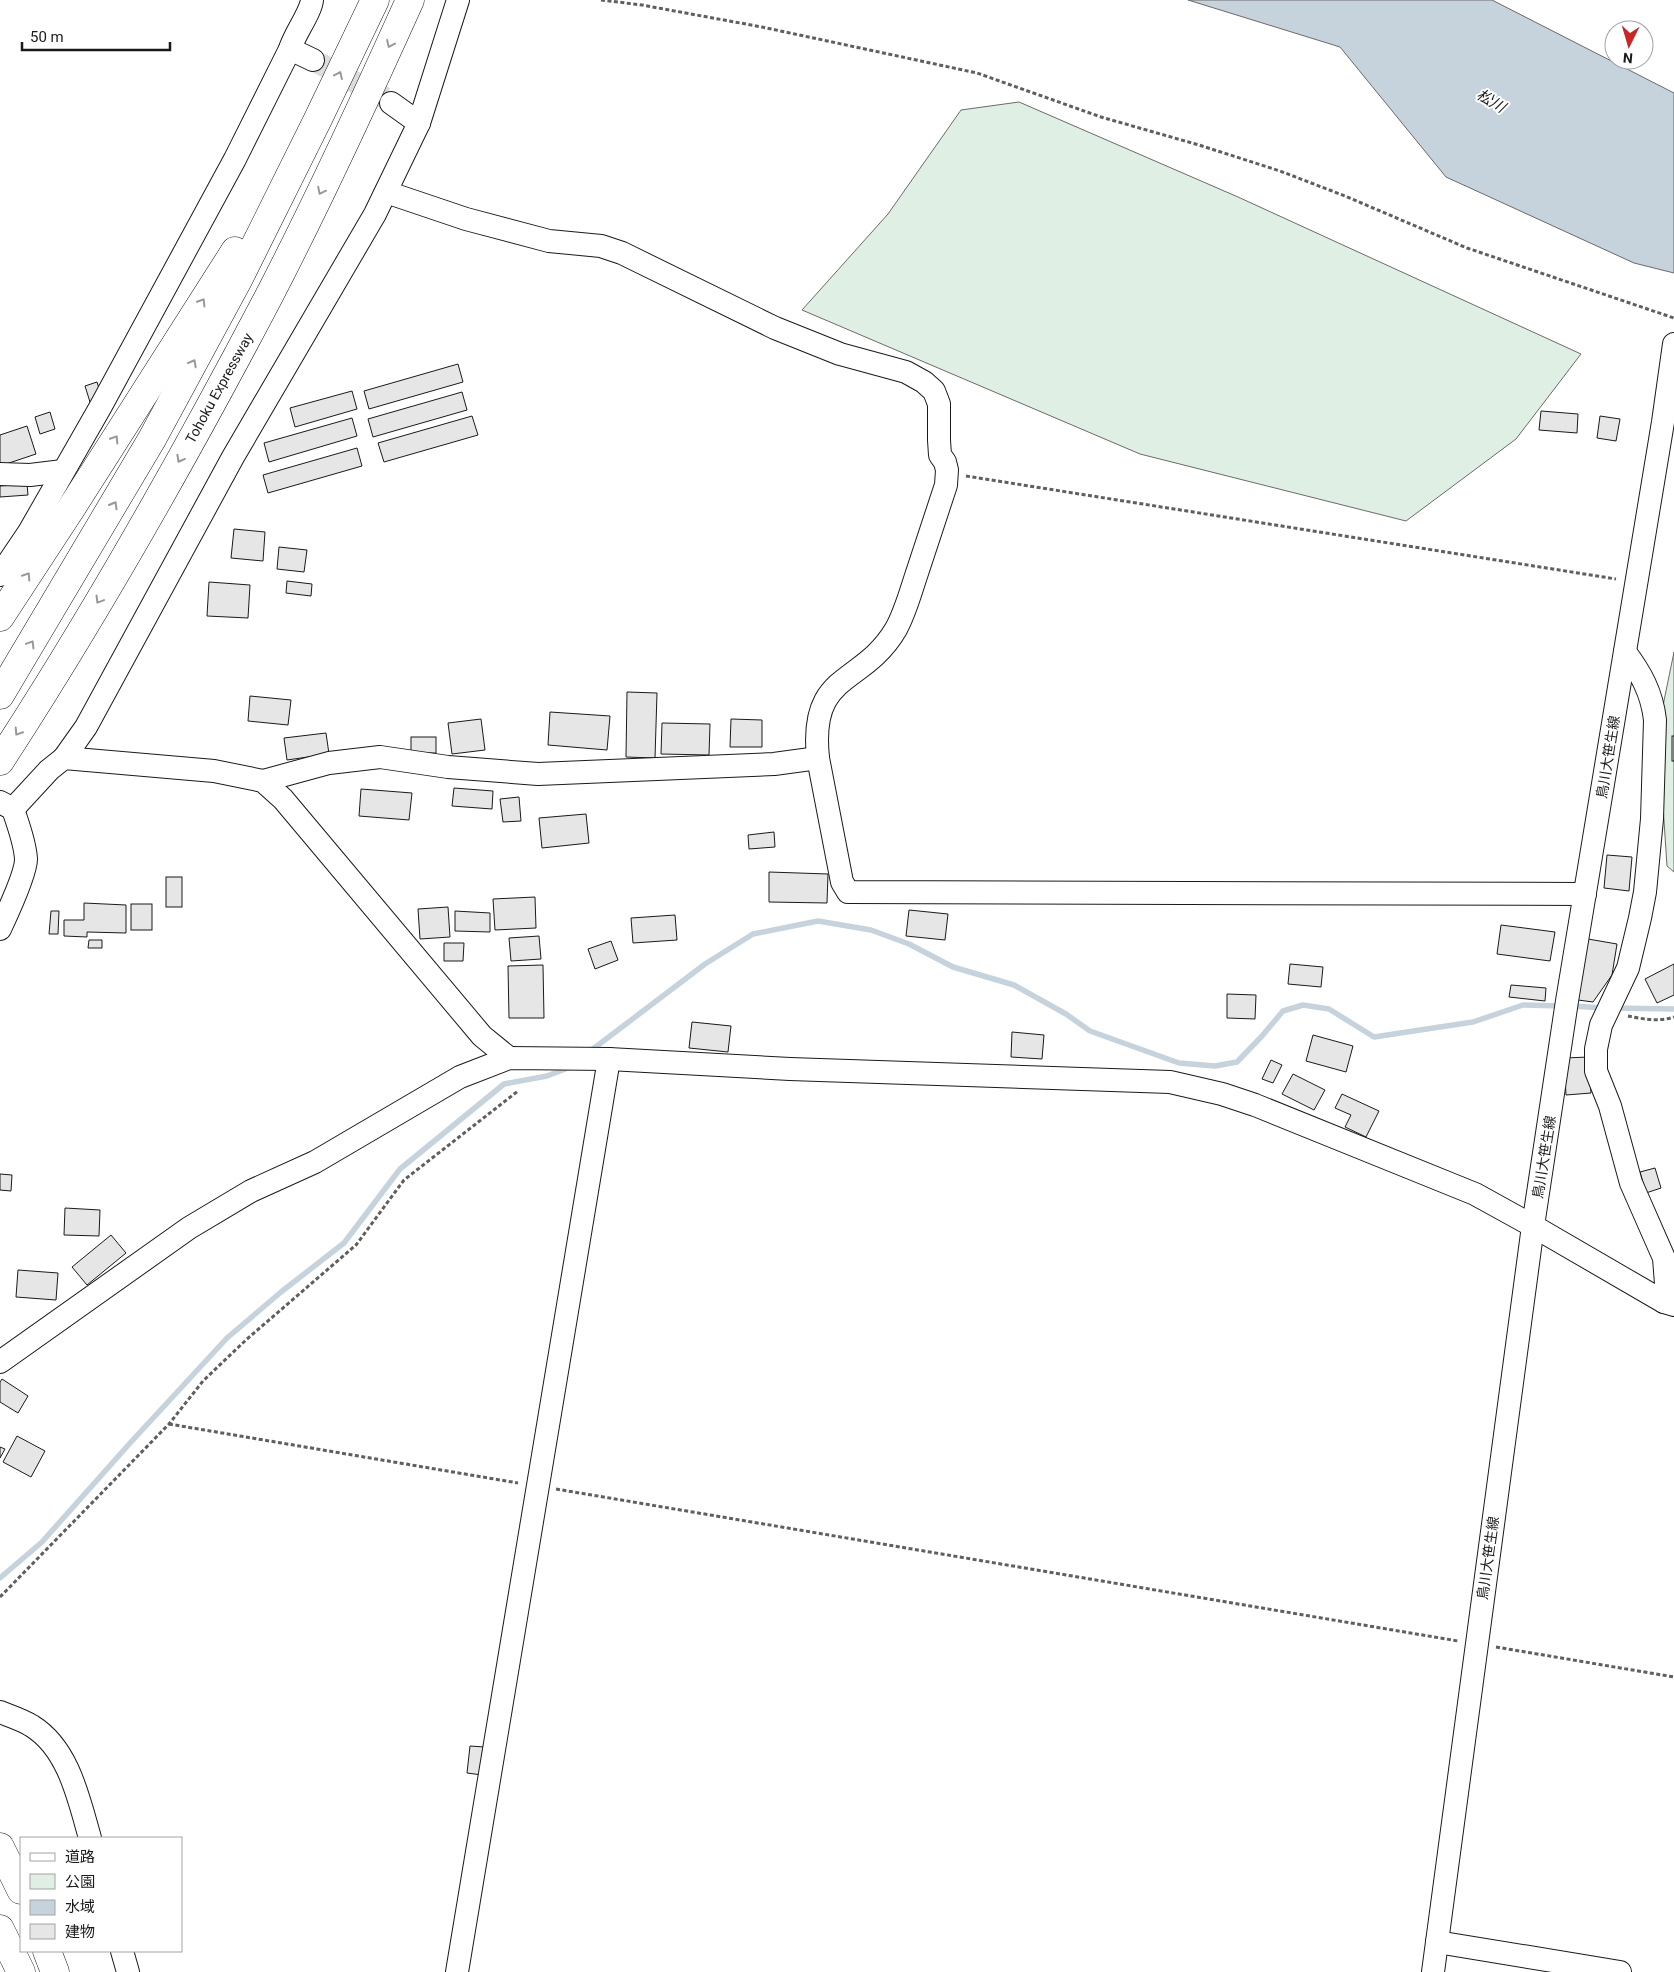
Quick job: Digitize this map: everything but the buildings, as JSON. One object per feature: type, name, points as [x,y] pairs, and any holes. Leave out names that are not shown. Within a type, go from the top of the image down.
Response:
[{"type":"highway","points":[[3,691],[152,439],[239,278],[375,0]]},
{"type":"highway","name":"Tohoku Expressway","points":[[0,761],[37,704],[129,551],[268,298],[350,132],[410,0]]},
{"type":"highway","points":[[0,617],[318,119]]},
{"type":"highway","points":[[0,1847],[20,1888]]},
{"type":"highway","points":[[0,1929],[21,1972]]},
{"type":"highway","points":[[47,1952],[55,1972]]},
{"type":"street","points":[[0,575],[29,532],[101,406],[230,167],[290,49],[293,37],[312,0]]},
{"type":"street","points":[[0,929],[17,891],[26,860],[21,834],[7,806],[64,758],[86,727],[234,458],[370,223],[419,123],[458,0]]},
{"type":"street","points":[[290,49],[313,60]]},
{"type":"street","points":[[392,103],[419,123]]},
{"type":"street","points":[[386,192],[466,219],[549,241],[601,246],[622,253],[775,328],[840,354],[906,372],[924,382],[934,391],[939,404],[940,455],[945,462],[947,473],[946,485],[899,622],[885,646],[840,682],[826,696],[819,716],[816,740],[818,758],[842,882],[848,892],[1585,894]]},
{"type":"street","name":"鳥川大笹生線","points":[[1433,1972],[1533,1226],[1674,344]]},
{"type":"street","points":[[0,474],[63,471]]},
{"type":"street","points":[[1625,652],[1640,671],[1653,704],[1655,720],[1652,819],[1645,892],[1634,947],[1621,984],[1613,996],[1600,1024],[1596,1050],[1596,1071],[1610,1106],[1631,1183],[1664,1258],[1669,1304]]},
{"type":"street","points":[[64,758],[214,771],[263,781],[329,764],[380,757],[448,767],[538,774],[774,764],[818,758]]},
{"type":"street","points":[[263,781],[283,799],[482,1036],[509,1058]]},
{"type":"street","points":[[0,1362],[104,1287],[205,1218],[251,1191],[314,1162],[460,1077],[509,1058],[603,1059],[790,1070],[1170,1082],[1222,1094],[1255,1105],[1475,1194],[1669,1304]]},
{"type":"street","points":[[457,1972],[538,1486],[603,1059]]},
{"type":"street","points":[[0,1712],[32,1726],[51,1742],[64,1763],[76,1791],[90,1837]]},
{"type":"street","points":[[1437,1942],[1620,1972]]},
{"type":"street","points":[[122,1952],[128,1972]]},
{"type":"path","points":[[602,0],[642,5],[762,27],[977,74],[1101,117],[1199,144],[1280,172],[1345,196],[1467,248],[1674,318]]},
{"type":"path","points":[[947,473],[1637,582]]},
{"type":"path","points":[[1606,1012],[1640,1019],[1669,1019],[1674,1017]]},
{"type":"path","points":[[0,1597],[169,1424],[203,1381],[247,1339],[356,1244],[404,1180],[518,1091]]},
{"type":"path","points":[[169,1424],[1674,1677]]},
{"type":"green space","points":[[1019,102],[1238,197],[1581,354],[1516,439],[1406,521],[1140,454],[802,310],[888,214],[961,110]]},
{"type":"green space","points":[[1674,652],[1674,872],[1667,866],[1658,730]]},
{"type":"water","name":"松川","points":[[1188,0],[1492,0],[1604,57],[1604,70],[1629,70],[1674,93],[1674,273],[1634,263],[1446,177],[1340,47]]},
{"type":"waterway","points":[[589,1052],[705,964],[753,934],[818,921],[871,930],[909,944],[953,967],[1014,985],[1066,1014],[1090,1031],[1179,1063],[1215,1066],[1237,1062],[1283,1011],[1303,1005],[1329,1009],[1374,1037],[1473,1022],[1523,1005],[1562,1006]]},
{"type":"waterway","points":[[1571,1006],[1605,1008]]},
{"type":"waterway","points":[[1614,1008],[1674,1009]]},
{"type":"waterway","points":[[0,1578],[42,1542],[227,1338],[281,1292],[344,1243],[400,1169],[504,1084],[547,1076],[568,1068]]},
{"type":"tunnel","points":[[313,60],[385,98]]}]
